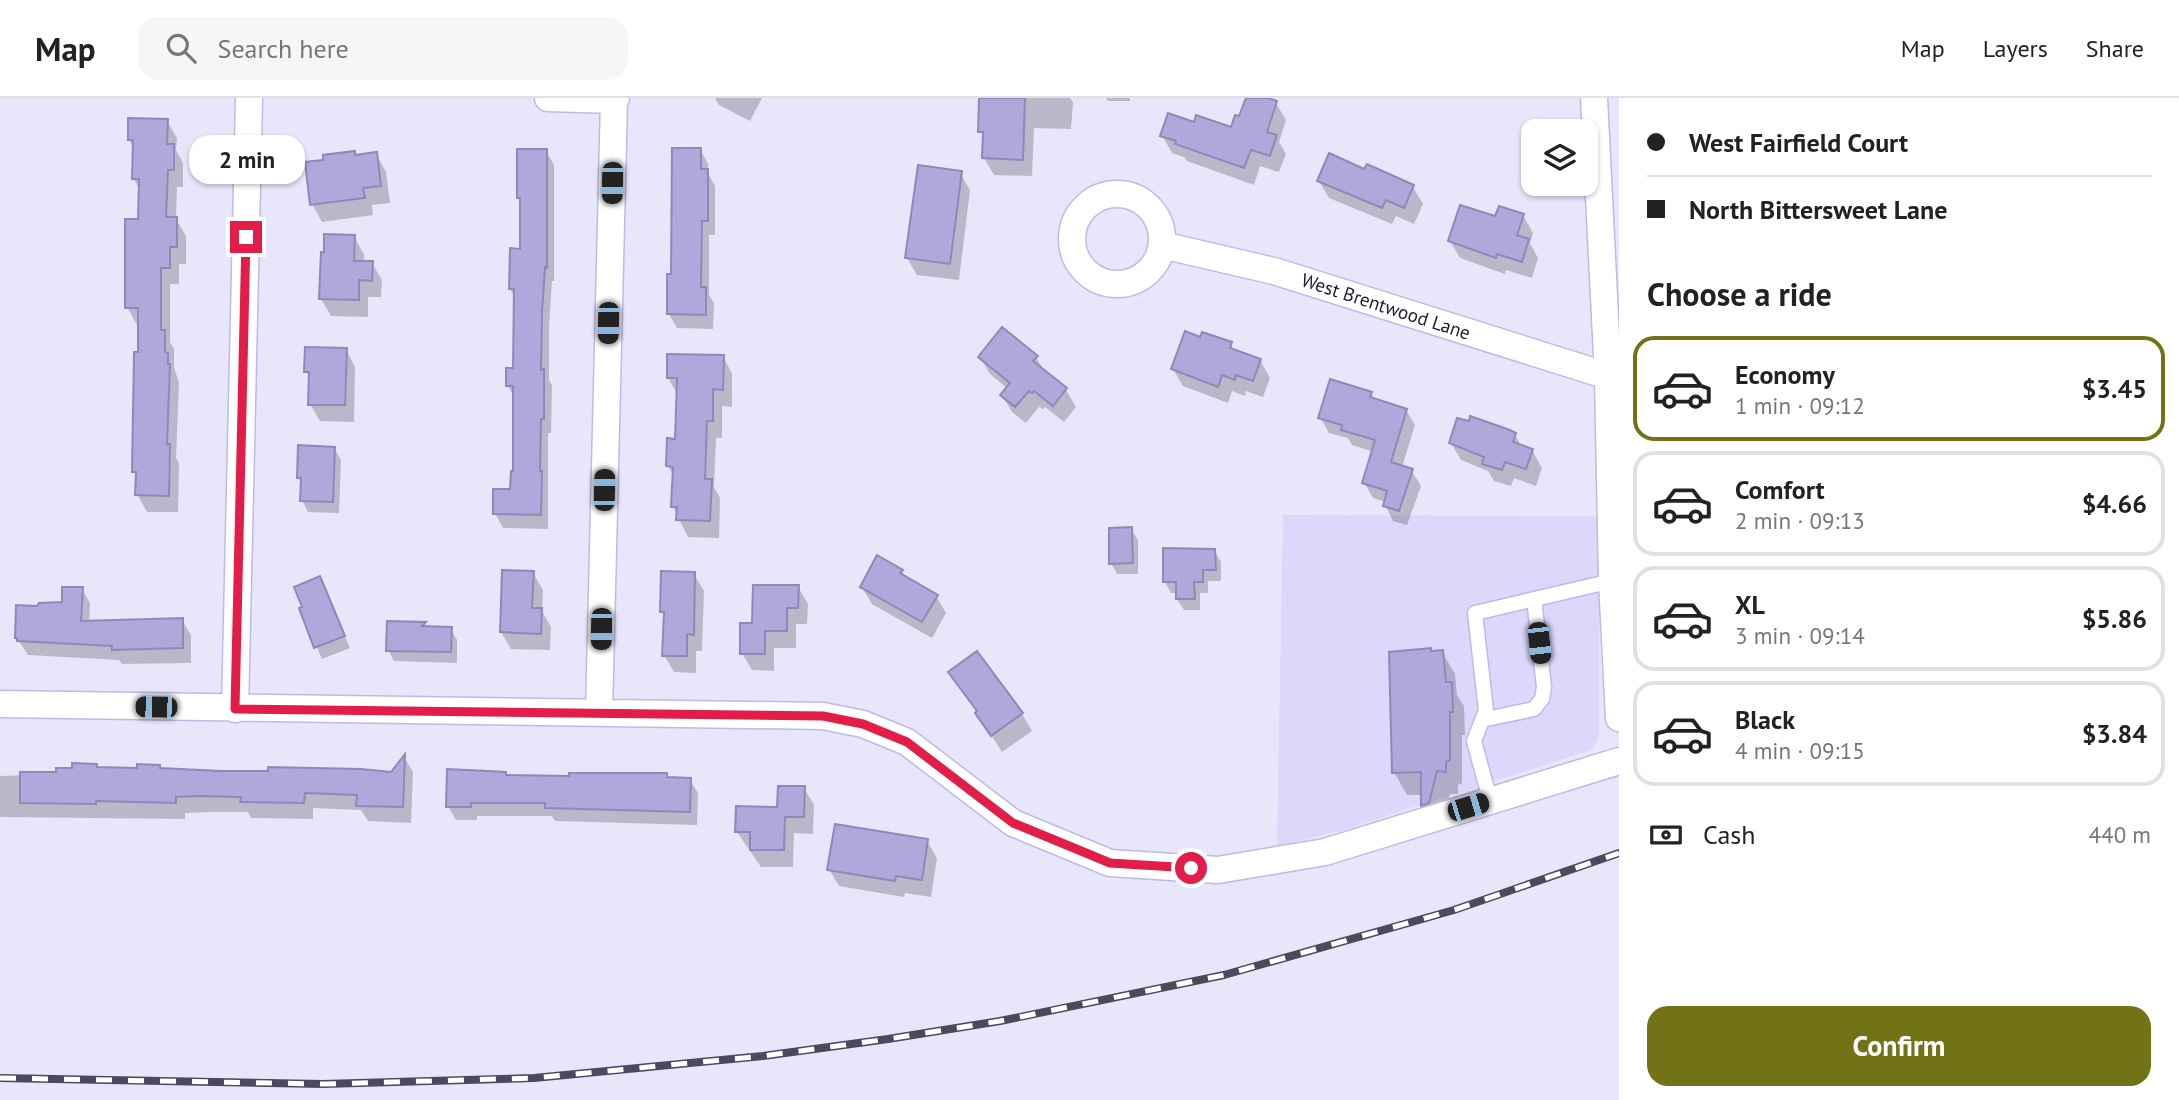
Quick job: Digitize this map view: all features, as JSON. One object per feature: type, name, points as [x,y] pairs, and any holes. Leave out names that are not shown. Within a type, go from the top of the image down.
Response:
[{"type":"street","points":[[235,709],[249,98]]},
{"type":"street","points":[[548,98],[615,99],[599,713]]},
{"type":"street","points":[[1594,98],[1608,376],[1612,581],[1619,718]]},
{"type":"street","name":"West Brentwood Lane","points":[[1161,245],[1274,271],[1608,376]]},
{"type":"street","points":[[0,705],[823,716],[863,724],[907,742],[1013,823],[1110,863],[1218,870],[1325,852],[1619,761]]},
{"type":"lane","points":[[1490,800],[1474,741],[1486,710],[1475,613],[1612,581]]},
{"type":"lane","points":[[1482,720],[1534,709],[1542,699],[1544,687],[1534,599]]},
{"type":"shaded area","points":[[1283,515],[1599,516],[1599,734],[1596,744],[1588,751],[1340,831],[1277,846]]},
{"type":"building","points":[[979,98],[1025,98],[1023,160],[982,158],[983,132],[978,132]]},
{"type":"building","points":[[1246,98],[1268,98],[1277,101],[1267,132],[1277,135],[1270,156],[1251,150],[1244,168],[1175,144],[1176,141],[1160,136],[1168,113],[1194,122],[1196,115],[1231,127]]},
{"type":"building","points":[[128,118],[168,119],[167,144],[174,144],[174,170],[168,170],[166,217],[177,217],[177,247],[170,247],[170,268],[161,268],[161,330],[165,330],[165,352],[168,353],[170,364],[167,444],[170,444],[169,496],[135,495],[136,472],[132,472],[134,352],[138,352],[138,308],[125,308],[125,219],[138,219],[139,179],[132,179],[133,140],[128,140]]},
{"type":"building","points":[[672,148],[701,148],[701,169],[708,169],[708,221],[702,221],[701,287],[706,287],[706,315],[667,314],[667,274],[671,274]]},
{"type":"building","points":[[517,149],[547,149],[547,268],[545,267],[542,312],[541,370],[544,369],[541,515],[493,514],[493,489],[510,489],[513,471],[513,386],[506,386],[506,368],[513,368],[514,289],[509,289],[510,248],[520,249]]},
{"type":"building","points":[[355,151],[355,155],[377,152],[381,186],[363,188],[365,198],[310,205],[305,162],[323,160],[323,155]]},
{"type":"building","points":[[1329,153],[1364,169],[1367,164],[1414,185],[1404,208],[1386,200],[1382,208],[1317,181]]},
{"type":"building","points":[[918,165],[962,171],[950,264],[905,258]]},
{"type":"building","points":[[1460,205],[1495,216],[1499,206],[1524,214],[1517,235],[1529,239],[1522,262],[1497,254],[1496,258],[1448,241]]},
{"type":"building","points":[[324,234],[355,235],[354,261],[373,261],[372,281],[359,280],[359,300],[319,299]]},
{"type":"building","points":[[1002,327],[1038,356],[1033,361],[1067,388],[1053,406],[1034,391],[1029,391],[1015,407],[1000,395],[1010,383],[978,357]]},
{"type":"building","points":[[1185,331],[1200,337],[1202,332],[1232,342],[1230,348],[1261,359],[1253,381],[1236,375],[1235,380],[1222,375],[1218,387],[1171,369]]},
{"type":"building","points":[[305,347],[347,348],[345,405],[308,405],[309,372],[304,372]]},
{"type":"building","points":[[667,354],[724,355],[723,390],[713,389],[713,421],[707,421],[705,479],[712,479],[710,521],[676,520],[677,507],[671,507],[673,467],[666,466],[667,438],[675,439],[677,378],[667,378]]},
{"type":"building","points":[[1330,379],[1372,392],[1370,397],[1407,409],[1391,462],[1413,469],[1399,511],[1383,506],[1387,491],[1362,483],[1375,440],[1341,430],[1342,425],[1318,418]]},
{"type":"building","points":[[1470,416],[1516,433],[1513,442],[1533,449],[1526,469],[1505,462],[1502,470],[1482,464],[1484,457],[1449,443],[1457,418],[1469,421]]},
{"type":"building","points":[[298,445],[335,447],[333,502],[300,501],[301,478],[297,478]]},
{"type":"building","points":[[1132,527],[1133,563],[1109,564],[1109,528]]},
{"type":"building","points":[[1163,548],[1215,549],[1216,570],[1203,570],[1203,582],[1194,582],[1195,599],[1176,599],[1176,582],[1163,582]]},
{"type":"building","points":[[877,555],[903,570],[900,573],[938,595],[922,622],[860,587]]},
{"type":"building","points":[[502,570],[534,571],[532,608],[542,608],[541,634],[500,632]]},
{"type":"building","points":[[661,571],[695,572],[694,635],[687,634],[687,656],[662,656],[664,612],[660,612]]},
{"type":"building","points":[[320,576],[345,636],[314,648],[294,587]]},
{"type":"building","points":[[753,585],[799,585],[798,608],[787,608],[787,631],[765,631],[765,654],[740,654],[740,623],[752,623]]},
{"type":"building","points":[[62,587],[83,587],[81,621],[183,618],[183,648],[112,650],[112,646],[17,641],[16,605],[37,606],[39,603],[62,602]]},
{"type":"building","points":[[387,621],[426,622],[422,626],[452,627],[451,652],[386,651]]},
{"type":"building","points":[[1431,648],[1431,651],[1443,650],[1446,682],[1452,682],[1450,760],[1446,762],[1446,772],[1437,771],[1429,803],[1421,806],[1421,772],[1392,773],[1389,652]]},
{"type":"building","points":[[977,651],[1023,713],[991,736],[975,713],[977,711],[948,672]]},
{"type":"building","points":[[405,754],[403,807],[356,806],[357,795],[305,793],[304,803],[240,802],[241,797],[200,796],[176,797],[176,803],[20,803],[20,772],[56,772],[56,768],[72,768],[72,763],[137,768],[137,764],[160,765],[160,768],[221,771],[268,771],[268,767],[391,772]]},
{"type":"building","points":[[447,769],[506,772],[506,775],[667,773],[667,777],[691,778],[690,812],[545,808],[545,803],[471,803],[471,807],[446,807]]},
{"type":"building","points":[[778,786],[805,786],[804,817],[785,817],[784,850],[750,850],[750,832],[735,832],[736,806],[777,807]]},
{"type":"building","points":[[835,824],[928,839],[922,880],[896,876],[895,881],[827,870]]},
{"type":"railway","points":[[0,1078],[323,1084],[534,1078],[763,1056],[888,1039],[1000,1021],[1224,975],[1454,910],[1619,853]]},
{"type":"route","points":[[246,237],[235,709],[823,716],[863,724],[907,742],[1013,823],[1110,863],[1191,868]]}]
